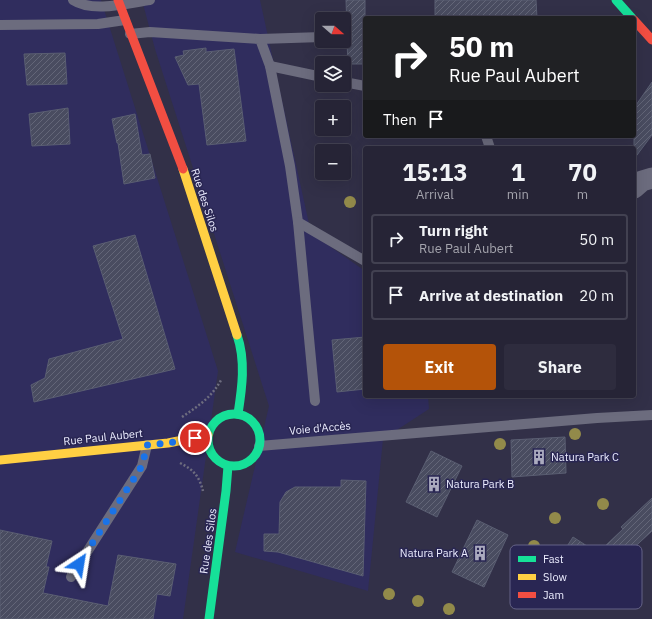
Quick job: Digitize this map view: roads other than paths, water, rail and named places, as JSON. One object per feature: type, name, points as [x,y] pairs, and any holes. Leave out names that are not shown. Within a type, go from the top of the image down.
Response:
[{"type":"street","points":[[616,0],[630,16]]},
{"type":"street","name":"Rue des Silos","points":[[119,3],[124,20],[176,149],[241,347],[243,384],[238,414]]},
{"type":"street","points":[[636,22],[652,40]]},
{"type":"street","points":[[636,186],[642,181],[652,178]]},
{"type":"street","points":[[228,414],[238,414],[248,418],[255,425],[259,435],[260,446],[255,455],[248,462],[238,466],[228,466],[214,458],[210,451],[208,435],[212,426],[219,419],[228,414]]},
{"type":"street","name":"Rue Paul Aubert","points":[[0,460],[168,443],[208,435]]},
{"type":"street","name":"Rue des Silos","points":[[209,619],[228,466]]},
{"type":"lane","points":[[73,0],[79,4],[88,6],[150,0]]},
{"type":"lane","points":[[0,25],[98,24],[124,20]]},
{"type":"lane","points":[[130,34],[150,32],[260,39],[315,37]]},
{"type":"lane","points":[[260,39],[270,66],[290,166],[298,222],[315,401]]},
{"type":"lane","points":[[270,66],[315,76]]},
{"type":"lane","points":[[351,83],[363,86]]},
{"type":"lane","points":[[298,222],[363,260]]},
{"type":"lane","name":"Voie d'Accès","points":[[260,446],[597,418],[652,415]]},
{"type":"lane","points":[[72,577],[142,466],[147,445]]},
{"type":"place","name":"Natura Park C","points":[[539,457]]},
{"type":"place","name":"Natura Park B","points":[[434,484]]},
{"type":"place","name":"Natura Park A","points":[[480,553]]}]
